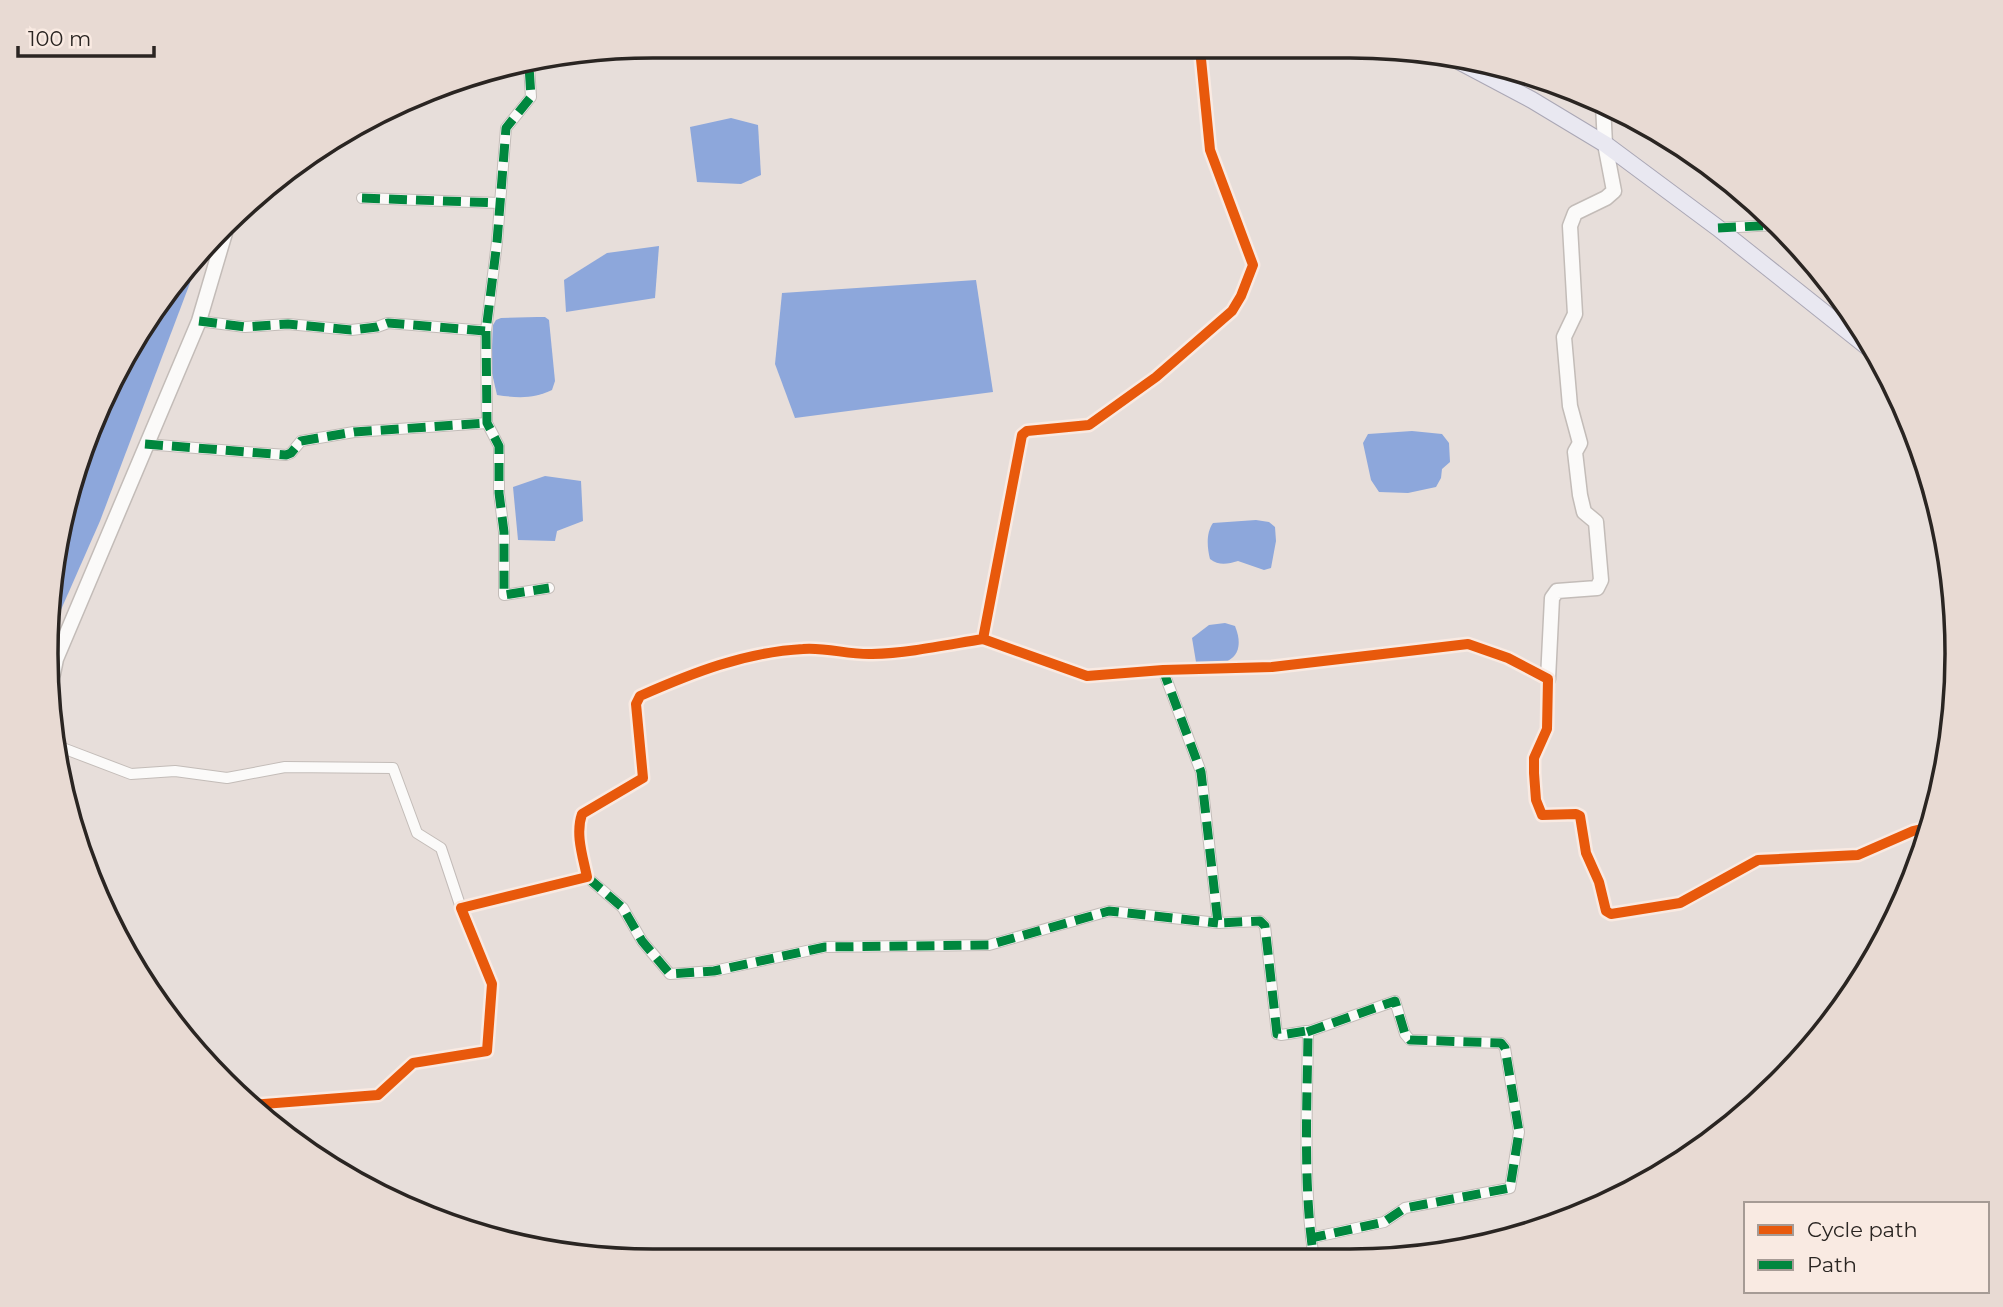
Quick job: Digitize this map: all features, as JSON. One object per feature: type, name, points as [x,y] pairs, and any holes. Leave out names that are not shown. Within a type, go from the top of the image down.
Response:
[{"type":"main road","points":[[1480,72],[1605,144],[1718,228],[1852,335]]},
{"type":"street","points":[[983,639],[1022,435],[1027,431],[1089,425],[1156,377],[1232,312],[1253,265],[1210,149],[1201,58]]},
{"type":"street","points":[[529,71],[531,97],[506,128],[495,270],[486,331],[487,423],[499,446],[505,595],[548,588]]},
{"type":"street","points":[[1604,115],[1605,144],[1614,191],[1606,198],[1575,213],[1570,226],[1575,314],[1564,337],[1570,405],[1580,443],[1575,452],[1580,495],[1584,512],[1596,522],[1601,580],[1597,589],[1557,591],[1552,597],[1547,729],[1535,758],[1536,800],[1542,815],[1580,816],[1586,853],[1599,882],[1606,911],[1611,914],[1680,903],[1758,860],[1858,855],[1919,830]]},
{"type":"street","points":[[362,198],[499,203]]},
{"type":"street","points":[[1718,228],[1764,226]]},
{"type":"street","points":[[58,654],[145,444],[200,321],[222,243]]},
{"type":"street","points":[[200,321],[245,327],[288,324],[351,330],[388,323],[486,331]]},
{"type":"street","points":[[145,444],[286,455],[301,441],[354,432],[487,423]]},
{"type":"street","points":[[1311,1238],[1384,1222],[1405,1209],[1510,1188],[1519,1132],[1505,1048],[1501,1043],[1410,1040],[1405,1034],[1395,1001],[1307,1032],[1277,1034],[1265,926],[1260,921],[1218,923],[1109,911],[989,945],[825,947],[714,971],[670,974],[642,941],[623,908],[587,877],[580,842],[579,822],[582,814],[643,778],[636,704],[640,696],[691,673],[732,661],[789,650],[870,654],[983,639],[1087,676],[1163,670],[1272,667],[1468,644],[1508,658],[1548,679]]},
{"type":"street","points":[[1163,670],[1201,772],[1218,923]]},
{"type":"street","points":[[66,749],[131,774],[175,771],[227,778],[285,767],[393,768],[417,833],[441,848],[461,908],[492,984],[487,1051],[413,1063],[378,1095],[265,1104]]},
{"type":"street","points":[[461,908],[587,877]]},
{"type":"street","points":[[1307,1032],[1307,1121],[1312,1249]]},
{"type":"water","points":[[731,118],[758,125],[761,175],[741,184],[697,182],[690,127]]},
{"type":"water","points":[[659,246],[655,298],[566,312],[564,280],[607,253]]},
{"type":"water","points":[[191,279],[190,283],[100,521],[59,614],[69,537],[89,462],[103,426],[138,356],[158,323]]},
{"type":"water","points":[[976,280],[993,392],[795,418],[775,364],[782,293]]},
{"type":"water","points":[[545,317],[549,320],[555,381],[552,390],[525,397],[497,395],[491,369],[493,325],[496,320]]},
{"type":"water","points":[[1412,431],[1442,434],[1449,443],[1450,462],[1442,469],[1436,487],[1408,493],[1379,492],[1371,480],[1363,443],[1368,434]]},
{"type":"water","points":[[545,476],[581,481],[583,521],[557,531],[555,541],[518,540],[513,487]]},
{"type":"water","points":[[1256,520],[1269,522],[1275,527],[1276,541],[1271,568],[1264,570],[1238,561],[1224,564],[1210,559],[1208,540],[1213,523]]},
{"type":"water","points":[[1225,623],[1235,626],[1238,637],[1236,653],[1225,662],[1196,662],[1192,638],[1209,625]]},
{"type":"marked path","points":[[199,321],[245,327],[288,324],[351,330],[388,323],[486,331],[497,242],[506,128],[531,97],[529,71]]},
{"type":"marked path","points":[[362,198],[499,203]]},
{"type":"marked path","points":[[1718,228],[1764,226]]},
{"type":"marked path","points":[[486,331],[487,423],[499,446],[499,493],[504,532],[504,595],[549,588]]},
{"type":"marked path","points":[[145,444],[286,455],[301,441],[354,432],[487,423]]},
{"type":"marked path","points":[[1166,670],[1163,670],[1201,772],[1218,923],[1260,921],[1265,926],[1277,1034],[1306,1031],[1308,1034],[1307,1176],[1313,1249]]},
{"type":"marked path","points":[[587,877],[623,908],[642,941],[670,974],[714,971],[825,947],[989,945],[1109,911],[1218,923]]},
{"type":"marked path","points":[[1307,1032],[1395,1001],[1405,1034],[1410,1040],[1501,1043],[1505,1048],[1519,1132],[1510,1188],[1405,1208],[1384,1222],[1311,1238]]},
{"type":"cycle path","points":[[265,1104],[378,1095],[413,1063],[487,1051],[492,984],[461,908],[587,877],[579,837],[582,814],[643,778],[636,704],[640,696],[679,679],[760,654],[812,649],[863,654],[886,653],[983,639],[1022,435],[1027,431],[1089,425],[1156,377],[1232,311],[1253,265],[1210,150],[1201,58]]},
{"type":"cycle path","points":[[983,639],[1087,676],[1163,670],[1272,667],[1468,644],[1508,658],[1548,679],[1547,729],[1534,758],[1536,800],[1542,815],[1580,816],[1586,853],[1599,882],[1606,911],[1611,914],[1680,903],[1758,860],[1858,855],[1919,830]]}]
